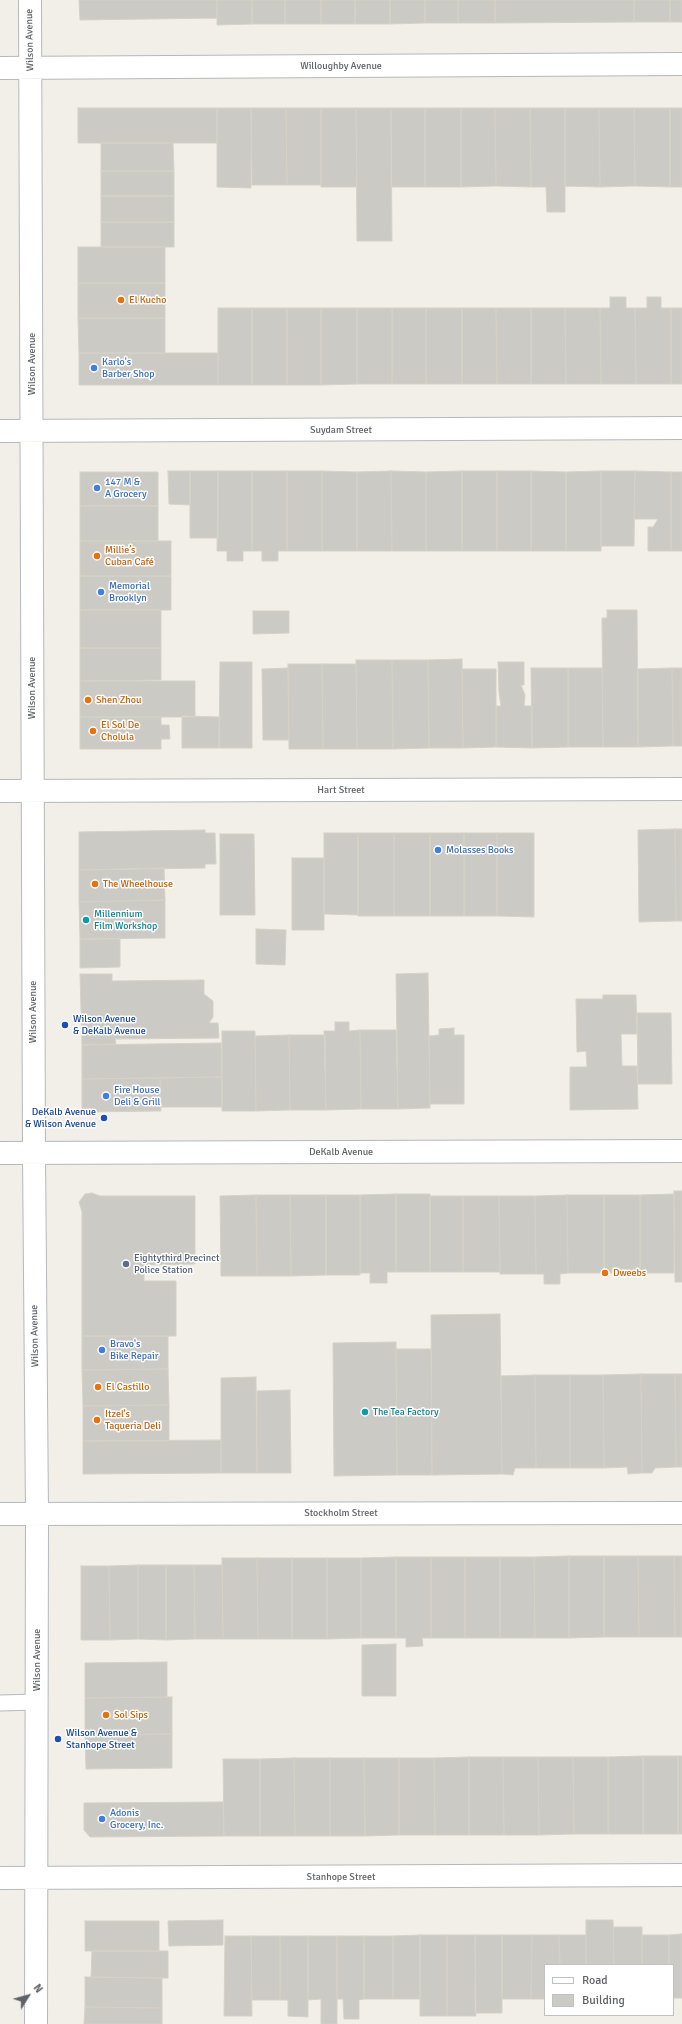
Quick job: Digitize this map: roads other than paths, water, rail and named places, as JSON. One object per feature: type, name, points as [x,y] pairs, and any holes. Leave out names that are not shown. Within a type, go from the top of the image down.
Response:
[{"type":"street","name":"Wilson Avenue","points":[[30,0],[34,1153],[37,1514],[36,2024]]},
{"type":"street","name":"Willoughby Avenue","points":[[0,68],[682,64]]},
{"type":"street","name":"Suydam Street","points":[[0,431],[682,428]]},
{"type":"street","name":"Hart Street","points":[[0,791],[682,789]]},
{"type":"street","name":"DeKalb Avenue","points":[[0,1153],[682,1151]]},
{"type":"street","name":"Stockholm Street","points":[[0,1514],[682,1513]]},
{"type":"street","name":"Stanhope Street","points":[[0,1878],[682,1875]]},
{"type":"lane","points":[[0,1703],[37,1702]]},
{"type":"place","name":"El Kucho","points":[[121,300]]},
{"type":"place","name":"Karlo's Barber Shop","points":[[94,368]]},
{"type":"place","name":"147 M & A Grocery","points":[[97,488]]},
{"type":"place","name":"Millie’s Cuban Café","points":[[97,556]]},
{"type":"place","name":"Memorial Brooklyn","points":[[101,592]]},
{"type":"place","name":"Shen Zhou","points":[[88,700]]},
{"type":"place","name":"El Sol De Cholula","points":[[93,731]]},
{"type":"place","name":"Molasses Books","points":[[438,850]]},
{"type":"place","name":"The Wheelhouse","points":[[95,884]]},
{"type":"place","name":"Millennium Film Workshop","points":[[86,920]]},
{"type":"place","name":"Wilson Avenue & DeKalb Avenue","points":[[65,1025]]},
{"type":"place","name":"Fire House Deli & Grill","points":[[106,1096]]},
{"type":"place","name":"DeKalb Avenue & Wilson Avenue","points":[[104,1118]]},
{"type":"place","name":"Eightythird Precinct Police Station","points":[[126,1264]]},
{"type":"place","name":"Dweebs","points":[[605,1273]]},
{"type":"place","name":"Bravo's Bike Repair","points":[[102,1350]]},
{"type":"place","name":"El Castillo","points":[[98,1387]]},
{"type":"place","name":"The Tea Factory","points":[[365,1412]]},
{"type":"place","name":"Itzel's Taqueria Deli","points":[[97,1420]]},
{"type":"place","name":"Sol Sips","points":[[106,1715]]},
{"type":"place","name":"Wilson Avenue & Stanhope Street","points":[[58,1739]]},
{"type":"place","name":"Adonis Grocery, Inc.","points":[[102,1819]]}]
